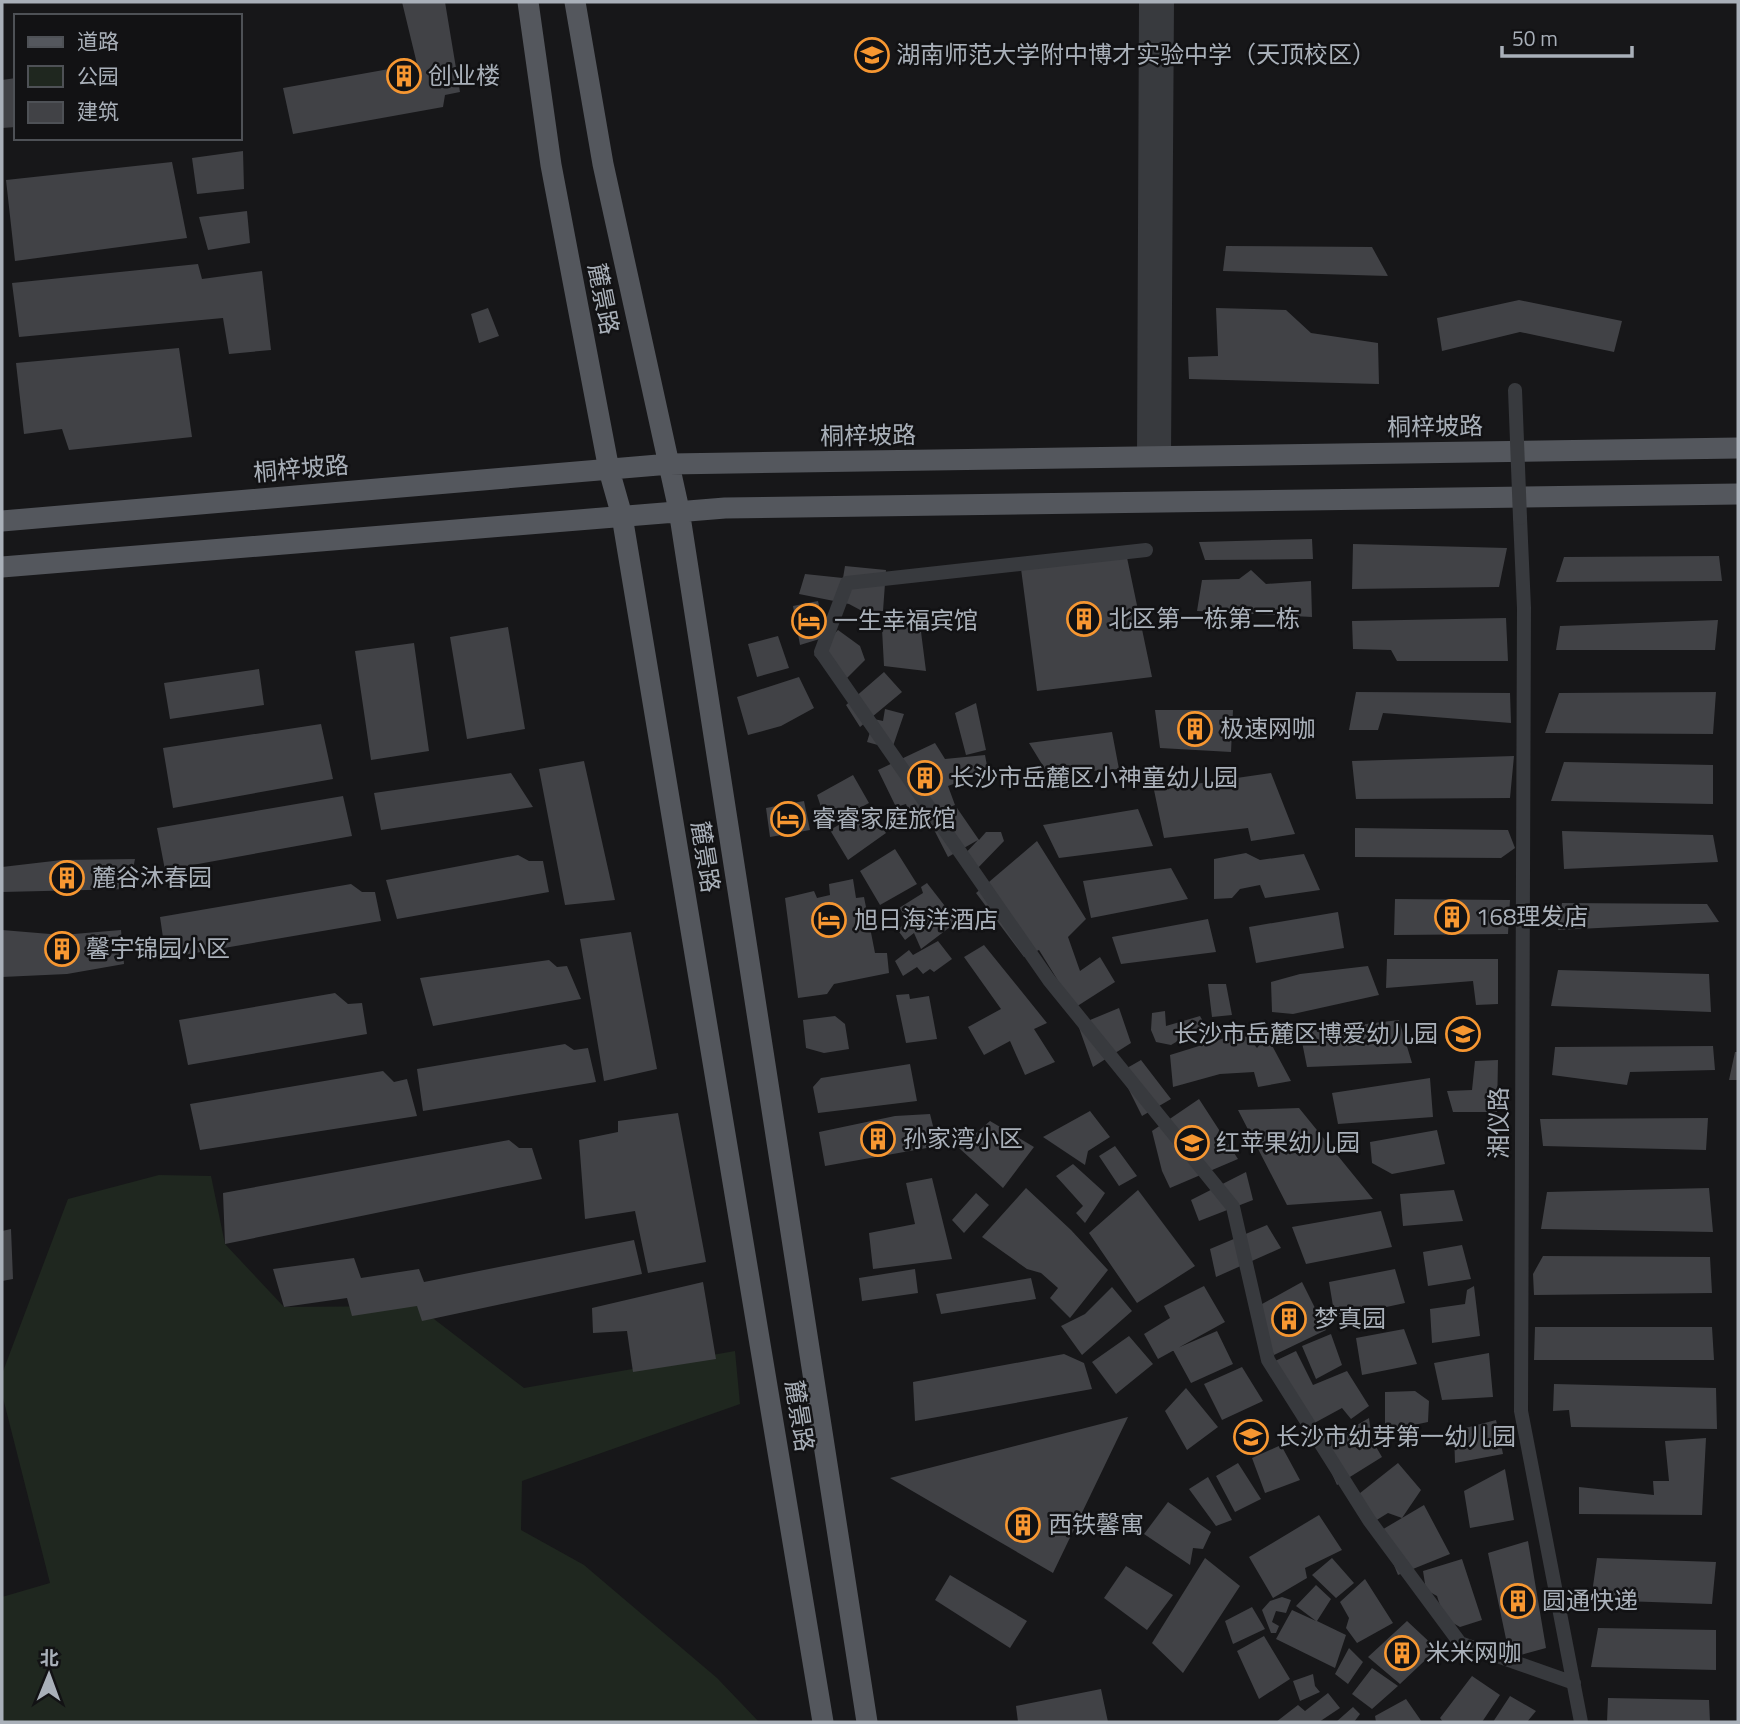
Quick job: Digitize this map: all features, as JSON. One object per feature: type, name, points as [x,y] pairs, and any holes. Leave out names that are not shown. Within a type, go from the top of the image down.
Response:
[{"type":"main road","name":"麓景路","points":[[528,2],[551,165],[609,470],[622,516],[823,1722]]},
{"type":"main road","name":"麓景路","points":[[575,2],[603,164],[679,510],[867,1722]]},
{"type":"main road","name":"桐梓坡路","points":[[2,521],[670,464],[1738,448]]},
{"type":"main road","points":[[2,567],[679,510],[1738,494]]},
{"type":"street","points":[[1148,2],[1154,458]]},
{"type":"street","points":[[1154,458],[1165,2]]},
{"type":"street","name":"湘仪路","points":[[1514,390],[1524,608],[1521,1411],[1581,1722]]},
{"type":"street","points":[[1146,550],[847,583],[821,652],[1049,980],[1233,1207],[1268,1360],[1369,1520],[1460,1643],[1574,1684]]},
{"type":"green space","points":[[159,1175],[211,1176],[225,1244],[284,1307],[417,1306],[524,1388],[735,1351],[740,1404],[522,1481],[521,1530],[584,1565],[717,1678],[759,1722],[2,1722],[2,1597],[50,1583],[2,1394],[2,1374],[68,1199]]},
{"type":"building","name":"创业楼","points":[[402,2],[445,2],[460,92],[445,95],[443,107],[293,134],[283,88],[417,64]]},
{"type":"building","points":[[14,78],[14,127],[2,128],[2,80]]},
{"type":"building","points":[[243,151],[244,189],[197,194],[192,158]]},
{"type":"building","points":[[172,162],[187,238],[15,261],[6,180]]},
{"type":"building","points":[[247,211],[250,243],[208,250],[199,217]]},
{"type":"building","points":[[1226,246],[1372,247],[1388,276],[1223,271]]},
{"type":"building","points":[[198,264],[202,279],[262,271],[271,350],[229,354],[223,318],[19,337],[12,283]]},
{"type":"building","points":[[1519,300],[1622,321],[1614,352],[1520,332],[1442,351],[1437,318]]},
{"type":"building","points":[[488,308],[499,336],[479,343],[471,314]]},
{"type":"building","points":[[1216,308],[1286,310],[1311,333],[1378,343],[1379,384],[1189,379],[1188,357],[1218,356]]},
{"type":"building","points":[[179,348],[192,437],[69,450],[62,429],[24,434],[16,363]]},
{"type":"building","points":[[1312,539],[1313,559],[1205,560],[1199,542]]},
{"type":"building","points":[[1353,544],[1507,548],[1499,587],[1352,589]]},
{"type":"building","name":"北区第一栋第二栋","points":[[1125,548],[1152,677],[1037,691],[1020,561]]},
{"type":"building","points":[[1719,556],[1722,581],[1556,582],[1564,557]]},
{"type":"building","points":[[845,566],[886,570],[883,611],[864,612],[849,604],[799,594],[805,574],[843,578]]},
{"type":"building","points":[[1251,570],[1266,584],[1311,581],[1312,617],[1197,611],[1202,580],[1239,579]]},
{"type":"building","name":"一生幸福宾馆","points":[[818,601],[826,637],[800,645],[793,606]]},
{"type":"building","points":[[1506,618],[1508,661],[1397,661],[1391,650],[1353,649],[1352,621]]},
{"type":"building","points":[[1718,620],[1715,650],[1556,650],[1560,626]]},
{"type":"building","points":[[920,624],[926,671],[884,666],[882,629]]},
{"type":"building","points":[[508,627],[525,729],[467,739],[450,637]]},
{"type":"building","points":[[838,630],[860,646],[865,660],[842,683],[814,655]]},
{"type":"building","points":[[778,636],[789,668],[757,677],[748,644]]},
{"type":"building","points":[[414,643],[429,751],[371,760],[355,651]]},
{"type":"building","points":[[259,669],[264,705],[170,719],[164,683]]},
{"type":"building","points":[[884,672],[902,692],[860,727],[846,705]]},
{"type":"building","points":[[799,677],[814,708],[781,726],[748,735],[737,697]]},
{"type":"building","points":[[1356,692],[1510,693],[1511,723],[1383,713],[1378,730],[1349,730]]},
{"type":"building","points":[[1716,692],[1713,734],[1545,733],[1559,693]]},
{"type":"building","points":[[976,703],[986,750],[966,755],[955,713]]},
{"type":"building","points":[[885,709],[904,714],[892,749],[867,742],[874,719],[883,721]]},
{"type":"building","name":"极速网咖","points":[[1155,710],[1233,710],[1231,752],[1160,748]]},
{"type":"building","points":[[321,724],[333,779],[173,808],[163,748]]},
{"type":"building","points":[[1112,732],[1119,769],[1048,774],[1029,743]]},
{"type":"building","name":"长沙市岳麓区小神童幼儿园","points":[[935,743],[945,759],[985,755],[988,771],[948,786],[955,805],[913,822],[906,804],[896,807],[878,770]]},
{"type":"building","points":[[1514,756],[1510,798],[1356,799],[1352,761]]},
{"type":"building","points":[[584,761],[615,900],[565,905],[539,769]]},
{"type":"building","points":[[1564,762],[1713,765],[1713,804],[1551,801]]},
{"type":"building","points":[[511,773],[533,807],[381,830],[374,793]]},
{"type":"building","points":[[1271,773],[1295,834],[1251,841],[1248,828],[1164,838],[1154,790]]},
{"type":"building","points":[[853,775],[869,803],[827,825],[817,795]]},
{"type":"building","points":[[343,796],[352,836],[165,870],[157,828]]},
{"type":"building","name":"睿睿家庭旅馆","points":[[804,801],[810,830],[770,837],[766,808]]},
{"type":"building","points":[[868,808],[886,833],[848,860],[830,830]]},
{"type":"building","points":[[957,808],[979,840],[986,832],[1001,832],[1004,841],[974,872],[960,859],[978,840],[948,857],[929,820]]},
{"type":"building","points":[[1138,809],[1153,846],[1059,858],[1043,825]]},
{"type":"building","points":[[1355,828],[1508,830],[1515,848],[1501,858],[1355,857]]},
{"type":"building","points":[[1562,831],[1713,835],[1718,862],[1564,869]]},
{"type":"building","points":[[1037,841],[1086,919],[1068,937],[1080,971],[1100,957],[1115,982],[1068,1012],[1057,979],[1039,950],[1024,957],[976,893]]},
{"type":"building","points":[[895,849],[917,884],[880,905],[860,871]]},
{"type":"building","points":[[1246,853],[1260,860],[1304,854],[1320,890],[1265,898],[1260,885],[1240,889],[1232,898],[1214,899],[1214,859]]},
{"type":"building","points":[[518,855],[529,861],[543,861],[549,892],[397,919],[386,880]]},
{"type":"building","name":"麓谷沐春园","points":[[135,859],[129,889],[2,892],[2,867],[62,860]]},
{"type":"building","points":[[1171,868],[1188,899],[1091,918],[1083,881]]},
{"type":"building","name":"旭日海洋酒店","points":[[853,879],[856,898],[864,897],[875,953],[887,953],[889,973],[834,984],[827,994],[798,998],[785,898],[814,891],[817,898],[830,895],[829,884]]},
{"type":"building","points":[[927,883],[948,910],[956,912],[962,918],[921,949],[914,933],[905,940],[897,929],[910,922],[899,908],[923,893],[921,887]]},
{"type":"building","points":[[351,884],[362,892],[375,892],[381,921],[166,958],[160,917]]},
{"type":"building","name":"168理发店","points":[[1395,899],[1510,900],[1508,934],[1394,935]]},
{"type":"building","points":[[1562,903],[1707,904],[1719,922],[1558,930]]},
{"type":"building","points":[[1338,912],[1344,948],[1256,963],[1249,927]]},
{"type":"building","points":[[1208,919],[1216,952],[1121,964],[1112,937]]},
{"type":"building","name":"馨宇锦园小区","points":[[2,930],[62,935],[121,930],[124,964],[67,974],[2,977]]},
{"type":"building","points":[[631,932],[657,1069],[604,1081],[580,939]]},
{"type":"building","points":[[938,941],[952,959],[934,972],[930,969],[923,974],[917,967],[903,976],[895,961],[909,950],[913,955]]},
{"type":"building","points":[[984,945],[1047,1023],[1034,1029],[1055,1062],[1025,1075],[1010,1041],[984,1055],[968,1027],[1001,1009],[964,957]]},
{"type":"building","points":[[1387,959],[1498,959],[1498,1004],[1476,1005],[1473,981],[1386,988]]},
{"type":"building","points":[[549,960],[557,967],[567,966],[581,999],[433,1026],[420,978]]},
{"type":"building","points":[[1368,966],[1379,995],[1293,1014],[1272,1012],[1271,982],[1300,974]]},
{"type":"building","points":[[1558,970],[1709,974],[1711,1012],[1551,1006]]},
{"type":"building","points":[[1208,984],[1226,984],[1232,1015],[1212,1017]]},
{"type":"building","points":[[335,993],[348,1004],[362,1003],[367,1034],[188,1065],[179,1020]]},
{"type":"building","points":[[909,994],[910,999],[929,996],[937,1039],[906,1043],[896,995]]},
{"type":"building","points":[[1119,1008],[1131,1043],[1093,1067],[1078,1025]]},
{"type":"building","points":[[1165,1011],[1166,1026],[1200,1016],[1205,1025],[1171,1045],[1156,1042],[1151,1030],[1152,1013]]},
{"type":"building","points":[[835,1016],[845,1024],[849,1049],[824,1053],[806,1048],[803,1020]]},
{"type":"building","points":[[1399,1020],[1412,1063],[1307,1067],[1300,1032]]},
{"type":"building","points":[[1244,1032],[1257,1048],[1267,1036],[1291,1081],[1258,1087],[1254,1072],[1220,1074],[1173,1087],[1170,1055]]},
{"type":"building","points":[[565,1044],[574,1050],[588,1048],[596,1082],[423,1111],[417,1069]]},
{"type":"building","points":[[1713,1046],[1715,1070],[1630,1072],[1627,1085],[1552,1075],[1555,1047]]},
{"type":"building","points":[[1735,1052],[1738,1052],[1738,1080],[1729,1080]]},
{"type":"building","points":[[1141,1060],[1171,1099],[1142,1116],[1120,1072]]},
{"type":"building","points":[[1498,1060],[1497,1112],[1453,1112],[1447,1091],[1472,1090],[1475,1061]]},
{"type":"building","points":[[910,1064],[917,1101],[818,1113],[813,1087],[821,1078]]},
{"type":"building","points":[[383,1071],[394,1082],[407,1079],[417,1116],[200,1150],[190,1104]]},
{"type":"building","points":[[1430,1078],[1433,1117],[1338,1124],[1332,1093]]},
{"type":"building","points":[[1199,1099],[1238,1159],[1170,1188],[1162,1171],[1152,1131]]},
{"type":"building","points":[[1299,1108],[1373,1199],[1287,1205],[1238,1110]]},
{"type":"building","points":[[1090,1111],[1110,1137],[1088,1151],[1085,1165],[1043,1137]]},
{"type":"building","points":[[678,1113],[706,1262],[648,1273],[635,1211],[585,1219],[579,1140],[618,1132],[618,1121]]},
{"type":"building","name":"孙家湾小区","points":[[930,1114],[938,1146],[825,1166],[819,1132],[895,1116]]},
{"type":"building","points":[[1708,1118],[1706,1150],[1543,1146],[1540,1119]]},
{"type":"building","points":[[990,1121],[1034,1147],[1003,1188],[959,1148]]},
{"type":"building","points":[[1437,1130],[1445,1164],[1392,1174],[1372,1163],[1370,1142]]},
{"type":"building","points":[[509,1140],[519,1148],[532,1148],[542,1179],[225,1244],[223,1193]]},
{"type":"building","points":[[1115,1146],[1137,1176],[1119,1186],[1099,1156]]},
{"type":"building","points":[[1073,1164],[1105,1193],[1085,1223],[1076,1213],[1083,1206],[1056,1176]]},
{"type":"building","points":[[1246,1172],[1253,1200],[1199,1221],[1191,1200]]},
{"type":"building","points":[[932,1178],[952,1259],[873,1269],[869,1233],[915,1224],[906,1183]]},
{"type":"building","points":[[1026,1188],[1071,1230],[1108,1270],[1070,1318],[1050,1298],[1058,1288],[1041,1273],[1027,1269],[982,1237]]},
{"type":"building","points":[[1709,1188],[1713,1232],[1541,1229],[1547,1192]]},
{"type":"building","points":[[1138,1190],[1195,1266],[1137,1303],[1089,1233]]},
{"type":"building","points":[[1454,1190],[1463,1221],[1403,1226],[1400,1194]]},
{"type":"building","points":[[976,1193],[989,1205],[964,1233],[952,1220]]},
{"type":"building","points":[[1381,1211],[1392,1247],[1306,1264],[1292,1227]]},
{"type":"building","points":[[1267,1225],[1281,1248],[1216,1277],[1210,1249]]},
{"type":"building","points":[[11,1229],[13,1279],[2,1281],[2,1231]]},
{"type":"building","points":[[634,1240],[642,1274],[422,1321],[417,1306],[352,1316],[347,1298],[284,1307],[273,1269],[354,1258],[361,1278],[419,1269],[424,1282]]},
{"type":"building","points":[[1462,1245],[1471,1279],[1428,1286],[1423,1252]]},
{"type":"building","points":[[1543,1256],[1710,1257],[1712,1293],[1534,1295],[1533,1274]]},
{"type":"building","points":[[915,1269],[918,1293],[862,1301],[859,1278]]},
{"type":"building","points":[[1395,1269],[1405,1303],[1335,1318],[1329,1282]]},
{"type":"building","points":[[1031,1278],[1036,1299],[941,1314],[936,1294]]},
{"type":"building","points":[[703,1282],[716,1359],[633,1372],[627,1331],[593,1333],[592,1308]]},
{"type":"building","name":"梦真园","points":[[1302,1282],[1326,1330],[1274,1355],[1253,1309]]},
{"type":"building","points":[[1204,1286],[1225,1322],[1158,1359],[1144,1334],[1170,1318],[1164,1306]]},
{"type":"building","points":[[1474,1286],[1480,1336],[1432,1343],[1430,1309],[1465,1304],[1467,1290]]},
{"type":"building","points":[[1112,1287],[1132,1311],[1082,1355],[1061,1326],[1085,1314]]},
{"type":"building","points":[[1535,1327],[1712,1327],[1714,1360],[1534,1360]]},
{"type":"building","points":[[1404,1329],[1417,1364],[1362,1375],[1356,1338]]},
{"type":"building","points":[[1217,1331],[1233,1364],[1191,1383],[1173,1350]]},
{"type":"building","points":[[1331,1334],[1342,1365],[1316,1379],[1302,1346]]},
{"type":"building","points":[[1129,1336],[1153,1364],[1116,1394],[1092,1362]]},
{"type":"building","points":[[1296,1351],[1313,1385],[1347,1371],[1369,1406],[1351,1419],[1342,1408],[1307,1427],[1271,1363]]},
{"type":"building","points":[[1489,1353],[1493,1397],[1442,1400],[1434,1363]]},
{"type":"building","points":[[1064,1354],[1084,1363],[1092,1389],[915,1421],[913,1382]]},
{"type":"building","points":[[1242,1367],[1263,1401],[1222,1420],[1204,1384]]},
{"type":"building","points":[[1554,1384],[1716,1388],[1717,1429],[1571,1427],[1569,1410],[1553,1411]]},
{"type":"building","points":[[1186,1388],[1218,1427],[1187,1450],[1165,1411]]},
{"type":"building","points":[[1415,1391],[1429,1401],[1428,1422],[1385,1431],[1385,1392]]},
{"type":"building","name":"西铁馨寓","points":[[1128,1417],[1053,1573],[890,1478]]},
{"type":"building","points":[[1369,1418],[1372,1440],[1382,1457],[1337,1485],[1320,1447]]},
{"type":"building","points":[[1496,1420],[1503,1454],[1455,1463],[1454,1431]]},
{"type":"building","points":[[1706,1438],[1702,1515],[1579,1514],[1579,1487],[1654,1495],[1653,1481],[1669,1481],[1665,1441]]},
{"type":"building","points":[[1281,1445],[1300,1480],[1265,1493],[1252,1458]]},
{"type":"building","points":[[1238,1463],[1261,1499],[1235,1512],[1216,1476]]},
{"type":"building","points":[[1398,1463],[1421,1490],[1402,1518],[1388,1513],[1367,1526],[1350,1501]]},
{"type":"building","points":[[1505,1469],[1514,1520],[1470,1528],[1464,1491]]},
{"type":"building","points":[[1208,1477],[1232,1520],[1216,1526],[1189,1489]]},
{"type":"building","points":[[1168,1502],[1211,1532],[1203,1549],[1193,1548],[1190,1565],[1144,1534]]},
{"type":"building","points":[[1424,1505],[1450,1554],[1398,1575],[1380,1531]]},
{"type":"building","points":[[1319,1515],[1342,1550],[1305,1568],[1307,1578],[1273,1598],[1249,1557]]},
{"type":"building","name":"圆通快递","points":[[1528,1541],[1546,1648],[1510,1658],[1488,1553]]},
{"type":"building","points":[[1205,1558],[1240,1586],[1183,1673],[1152,1643]]},
{"type":"building","points":[[1332,1558],[1354,1583],[1336,1598],[1312,1575]]},
{"type":"building","points":[[1597,1558],[1716,1562],[1712,1604],[1591,1600]]},
{"type":"building","points":[[1462,1559],[1482,1620],[1460,1627],[1444,1618],[1437,1596],[1426,1590],[1423,1571]]},
{"type":"building","points":[[1126,1566],[1173,1595],[1147,1630],[1104,1598]]},
{"type":"building","points":[[950,1575],[1027,1621],[1010,1648],[935,1600]]},
{"type":"building","points":[[1365,1579],[1393,1623],[1357,1643],[1346,1628],[1349,1618],[1340,1602]]},
{"type":"building","points":[[1316,1585],[1331,1599],[1317,1621],[1346,1635],[1335,1668],[1276,1639],[1292,1610],[1316,1621],[1296,1606]]},
{"type":"building","points":[[1282,1597],[1291,1600],[1286,1613],[1276,1611],[1272,1622],[1279,1626],[1276,1633],[1271,1633],[1262,1610],[1270,1601]]},
{"type":"building","points":[[1252,1607],[1265,1629],[1233,1644],[1225,1621]]},
{"type":"building","name":"米米网咖","points":[[1407,1621],[1437,1649],[1400,1684],[1368,1657]]},
{"type":"building","points":[[1598,1628],[1716,1630],[1716,1670],[1591,1667]]},
{"type":"building","points":[[1264,1636],[1290,1679],[1259,1699],[1237,1651]]},
{"type":"building","points":[[1349,1648],[1363,1662],[1348,1684],[1335,1674]]},
{"type":"building","points":[[1372,1668],[1398,1686],[1372,1709],[1352,1694]]},
{"type":"building","points":[[1313,1674],[1315,1686],[1320,1692],[1300,1701],[1293,1681]]},
{"type":"building","points":[[1472,1676],[1500,1695],[1482,1722],[1443,1722],[1440,1718]]},
{"type":"building","points":[[1101,1689],[1108,1722],[1018,1722],[1016,1706]]},
{"type":"building","points":[[1328,1693],[1340,1708],[1319,1722],[1276,1722],[1298,1705],[1305,1711]]},
{"type":"building","points":[[1510,1696],[1536,1711],[1527,1722],[1493,1722]]},
{"type":"building","points":[[1608,1698],[1709,1700],[1710,1722],[1607,1722]]},
{"type":"building","points":[[1406,1699],[1422,1722],[1376,1722],[1375,1716]]},
{"type":"building","points":[[1353,1707],[1360,1714],[1354,1722],[1336,1722]]},
{"type":"place","name":"湖南师范大学附中博才实验中学（天顶校区）","points":[[872,55]]},
{"type":"place","name":"创业楼","points":[[404,76]]},
{"type":"place","name":"北区第一栋第二栋","points":[[1084,619]]},
{"type":"place","name":"一生幸福宾馆","points":[[809,621]]},
{"type":"place","name":"极速网咖","points":[[1195,729]]},
{"type":"place","name":"长沙市岳麓区小神童幼儿园","points":[[925,778]]},
{"type":"place","name":"睿睿家庭旅馆","points":[[788,819]]},
{"type":"place","name":"麓谷沐春园","points":[[67,878]]},
{"type":"place","name":"168理发店","points":[[1452,917]]},
{"type":"place","name":"旭日海洋酒店","points":[[829,920]]},
{"type":"place","name":"馨宇锦园小区","points":[[62,949]]},
{"type":"place","name":"长沙市岳麓区博爱幼儿园","points":[[1463,1034]]},
{"type":"place","name":"孙家湾小区","points":[[878,1139]]},
{"type":"place","name":"红苹果幼儿园","points":[[1192,1143]]},
{"type":"place","name":"梦真园","points":[[1289,1319]]},
{"type":"place","name":"长沙市幼芽第一幼儿园","points":[[1251,1437]]},
{"type":"place","name":"西铁馨寓","points":[[1023,1525]]},
{"type":"place","name":"圆通快递","points":[[1518,1601]]},
{"type":"place","name":"米米网咖","points":[[1402,1653]]}]
